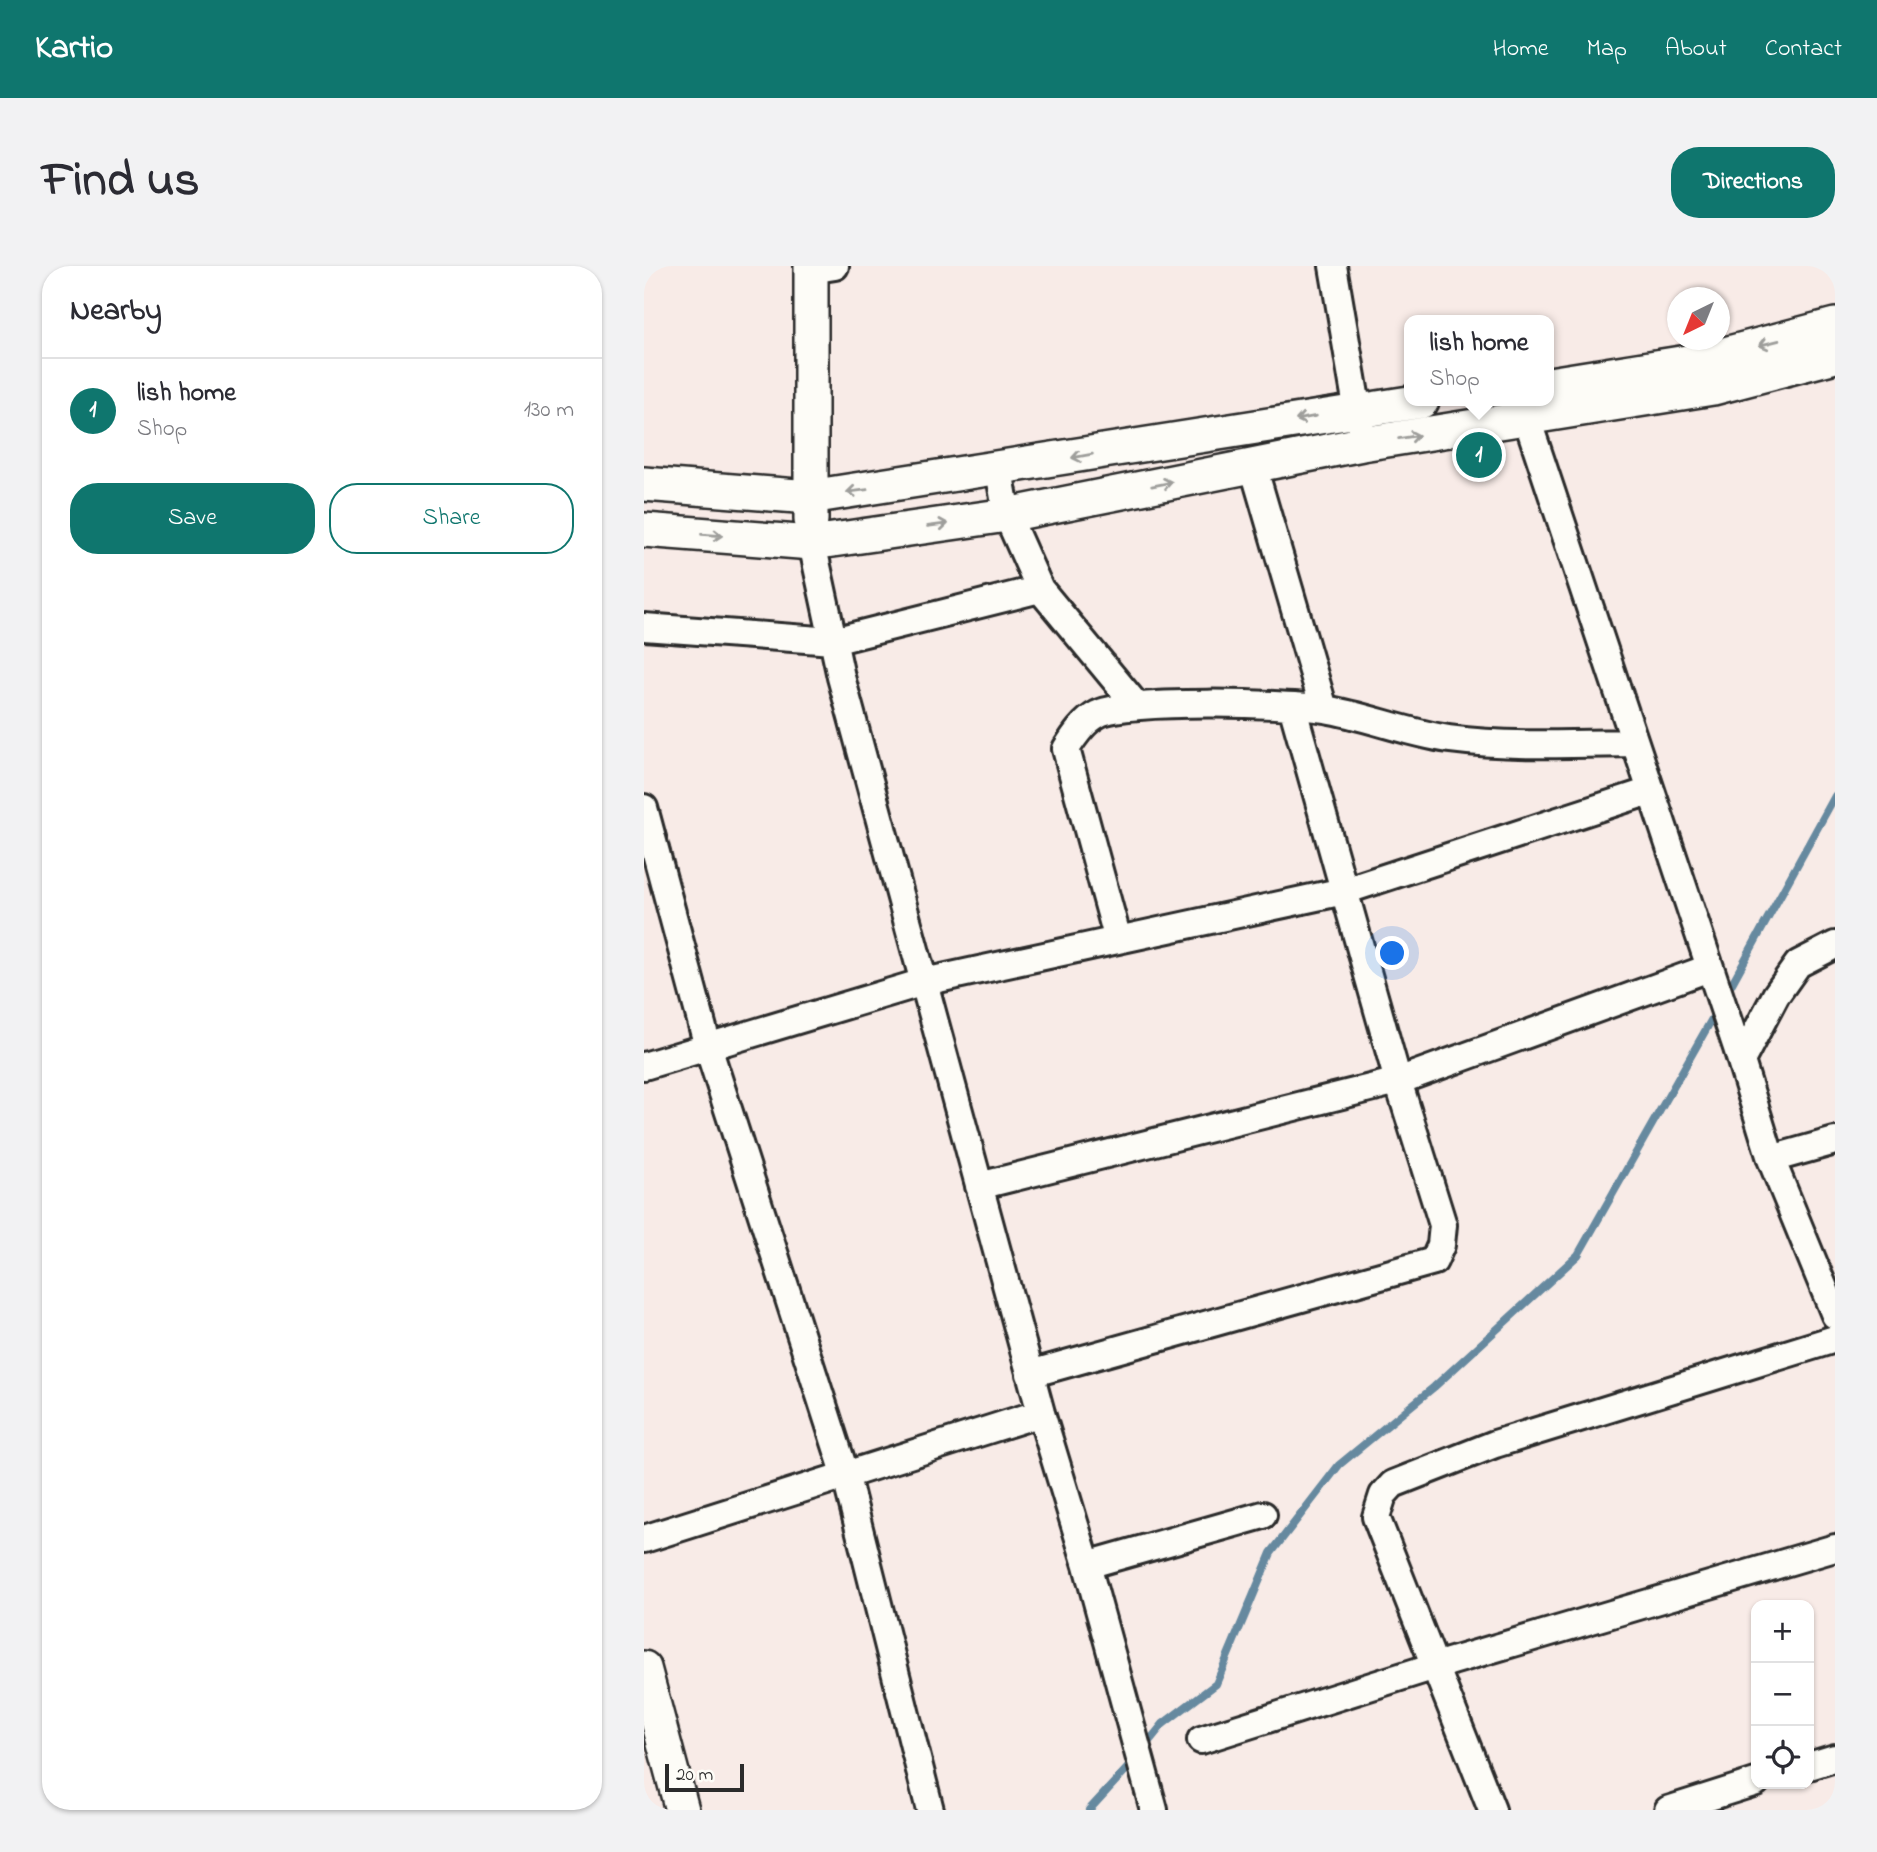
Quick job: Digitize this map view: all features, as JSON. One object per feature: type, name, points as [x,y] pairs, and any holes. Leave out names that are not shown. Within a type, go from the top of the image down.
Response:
[{"type":"street","points":[[1334,266],[1359,409],[1362,444]]},
{"type":"street","points":[[819,267],[810,497],[813,543],[833,641],[1030,1374],[1087,1565],[1154,1810]]},
{"type":"street","points":[[1554,383],[1706,359],[1835,325]]},
{"type":"street","points":[[644,530],[813,543],[1007,515],[1524,410],[1713,388],[1835,356]]},
{"type":"street","points":[[644,484],[810,497],[999,470],[1404,403]]},
{"type":"street","points":[[1524,410],[1771,1158],[1835,1315]]},
{"type":"street","points":[[1253,466],[1324,709]]},
{"type":"street","points":[[999,470],[1007,515],[1040,589],[1136,705]]},
{"type":"street","points":[[644,627],[833,641],[1040,589]]},
{"type":"street","points":[[1118,940],[1066,749],[1076,733],[1098,713],[1136,705],[1293,706],[1324,709],[1447,738],[1518,744],[1634,743]]},
{"type":"street","points":[[1030,1374],[1434,1261],[1441,1245],[1443,1226],[1398,1081],[1293,706]]},
{"type":"street","points":[[644,1066],[924,982],[1344,891],[1650,791]]},
{"type":"street","points":[[644,808],[708,1047],[845,1473],[930,1810]]},
{"type":"street","points":[[1741,1062],[1776,995],[1798,964],[1835,945]]},
{"type":"street","points":[[979,1186],[1398,1081],[1712,976]]},
{"type":"street","points":[[1771,1158],[1835,1141]]},
{"type":"street","points":[[1492,1810],[1376,1517],[1383,1494],[1393,1484],[1494,1444],[1835,1339]]},
{"type":"street","points":[[644,1539],[845,1473],[1041,1413]]},
{"type":"street","points":[[1087,1565],[1263,1515]]},
{"type":"street","points":[[1201,1740],[1435,1666],[1835,1548]]},
{"type":"street","points":[[644,1668],[682,1810]]},
{"type":"street","points":[[1814,1764],[1835,1758]]},
{"type":"street","points":[[1668,1810],[1751,1784]]},
{"type":"waterway","points":[[1725,996],[1835,796]]},
{"type":"waterway","points":[[1142,1750],[1163,1724],[1216,1684],[1271,1553],[1339,1465],[1434,1387],[1578,1255],[1717,1010]]},
{"type":"waterway","points":[[1089,1810],[1134,1761]]},
{"type":"place","name":"lish home","points":[[1479,455]]}]
